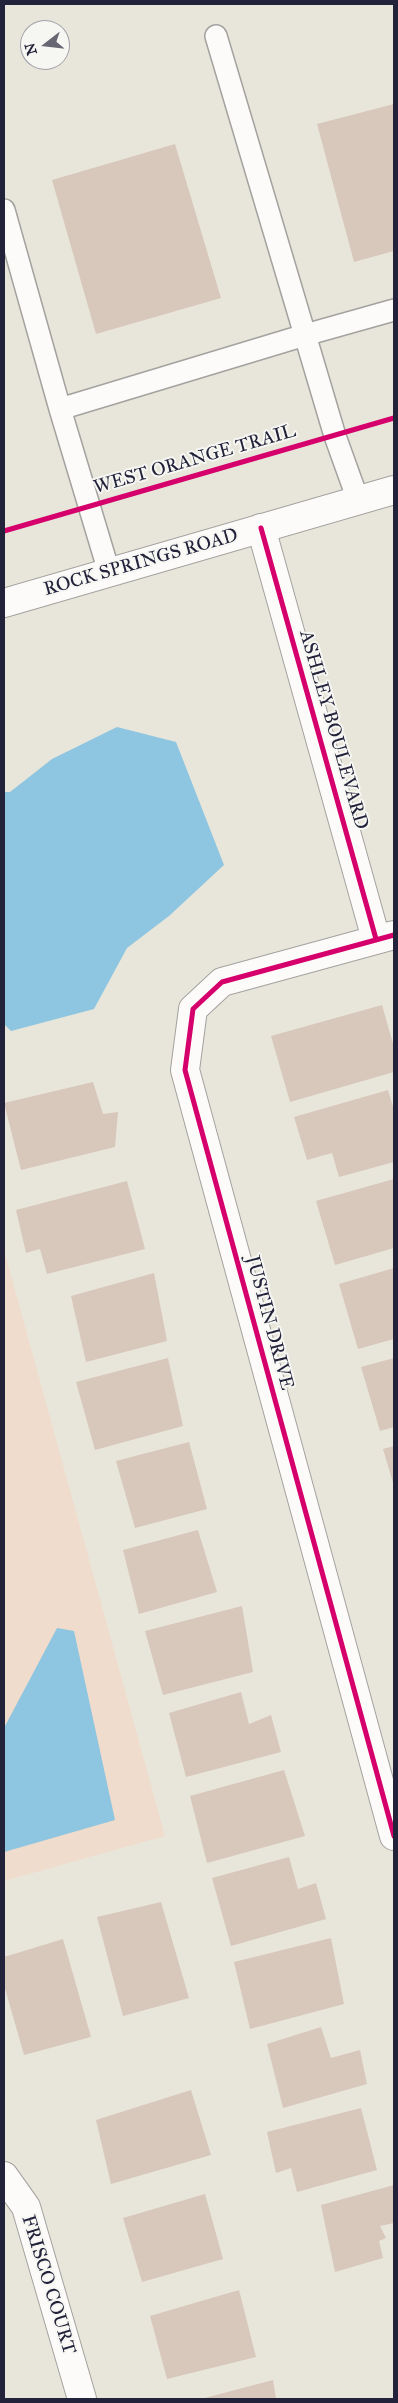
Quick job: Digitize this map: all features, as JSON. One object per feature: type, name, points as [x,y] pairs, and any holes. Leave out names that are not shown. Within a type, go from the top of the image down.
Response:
[{"type":"street","name":"ROCK SPRINGS ROAD","points":[[4,603],[394,490]]},
{"type":"street","name":"ASHLEY BOULEVARD","points":[[260,528],[385,937]]},
{"type":"street","name":"JUSTIN DRIVE","points":[[385,937],[222,982],[193,1009],[185,1070],[394,1836]]},
{"type":"street","name":"FRISCO COURT","points":[[4,2176],[26,2207],[82,2399]]},
{"type":"lane","points":[[216,36],[335,436],[358,500]]},
{"type":"lane","points":[[4,210],[88,507],[109,572]]},
{"type":"lane","points":[[60,408],[394,310]]},
{"type":"shaded area","points":[[4,1250],[165,1836],[4,1881]]},
{"type":"water","points":[[117,727],[176,742],[224,865],[169,916],[127,948],[94,1009],[11,1031],[4,1024],[4,792],[10,792],[52,759]]},
{"type":"water","points":[[57,1628],[74,1631],[115,1820],[4,1852],[4,1728]]},
{"type":"building","points":[[394,104],[394,251],[354,262],[317,124]]},
{"type":"building","points":[[175,144],[221,298],[96,334],[52,180]]},
{"type":"building","points":[[382,1005],[394,1047],[394,1072],[290,1102],[271,1036]]},
{"type":"building","points":[[93,1082],[103,1114],[118,1112],[115,1147],[21,1170],[4,1103]]},
{"type":"building","points":[[388,1090],[394,1110],[394,1162],[339,1177],[332,1153],[307,1160],[294,1117]]},
{"type":"building","points":[[394,1179],[394,1248],[335,1265],[316,1201]]},
{"type":"building","points":[[127,1181],[145,1249],[47,1274],[40,1249],[26,1253],[16,1210]]},
{"type":"building","points":[[394,1268],[394,1339],[358,1349],[339,1284]]},
{"type":"building","points":[[154,1273],[167,1341],[86,1362],[71,1296]]},
{"type":"building","points":[[168,1358],[183,1426],[95,1450],[76,1382]]},
{"type":"building","points":[[394,1358],[394,1427],[380,1431],[361,1367]]},
{"type":"building","points":[[189,1442],[207,1509],[135,1528],[116,1461]]},
{"type":"building","points":[[394,1446],[394,1486],[383,1449]]},
{"type":"building","points":[[198,1530],[217,1592],[139,1614],[123,1550]]},
{"type":"building","points":[[242,1606],[253,1672],[163,1695],[145,1631]]},
{"type":"building","points":[[241,1692],[249,1724],[271,1715],[281,1752],[186,1777],[169,1713]]},
{"type":"building","points":[[284,1770],[305,1836],[207,1863],[190,1796]]},
{"type":"building","points":[[289,1857],[298,1889],[316,1883],[326,1919],[231,1946],[212,1878]]},
{"type":"building","points":[[161,1902],[189,1998],[123,2016],[97,1917]]},
{"type":"building","points":[[331,1938],[344,2004],[250,2029],[234,1962]]},
{"type":"building","points":[[63,1939],[91,2037],[24,2055],[4,1985],[4,1957]]},
{"type":"building","points":[[321,2027],[331,2058],[360,2050],[367,2084],[283,2108],[267,2044]]},
{"type":"building","points":[[191,2090],[211,2155],[111,2184],[96,2120]]},
{"type":"building","points":[[361,2108],[377,2170],[297,2192],[291,2168],[276,2173],[267,2132]]},
{"type":"building","points":[[394,2185],[394,2223],[380,2226],[386,2238],[379,2241],[383,2258],[335,2272],[321,2205]]},
{"type":"building","points":[[205,2194],[223,2259],[142,2282],[123,2218]]},
{"type":"building","points":[[239,2290],[256,2357],[167,2379],[150,2316]]},
{"type":"building","points":[[273,2380],[276,2399],[201,2399]]},
{"type":"cycle path","name":"WEST ORANGE TRAIL","points":[[4,531],[394,418]]},
{"type":"cycle path","points":[[261,528],[376,939]]},
{"type":"cycle path","points":[[394,935],[222,982],[193,1009],[185,1070],[394,1836]]}]
